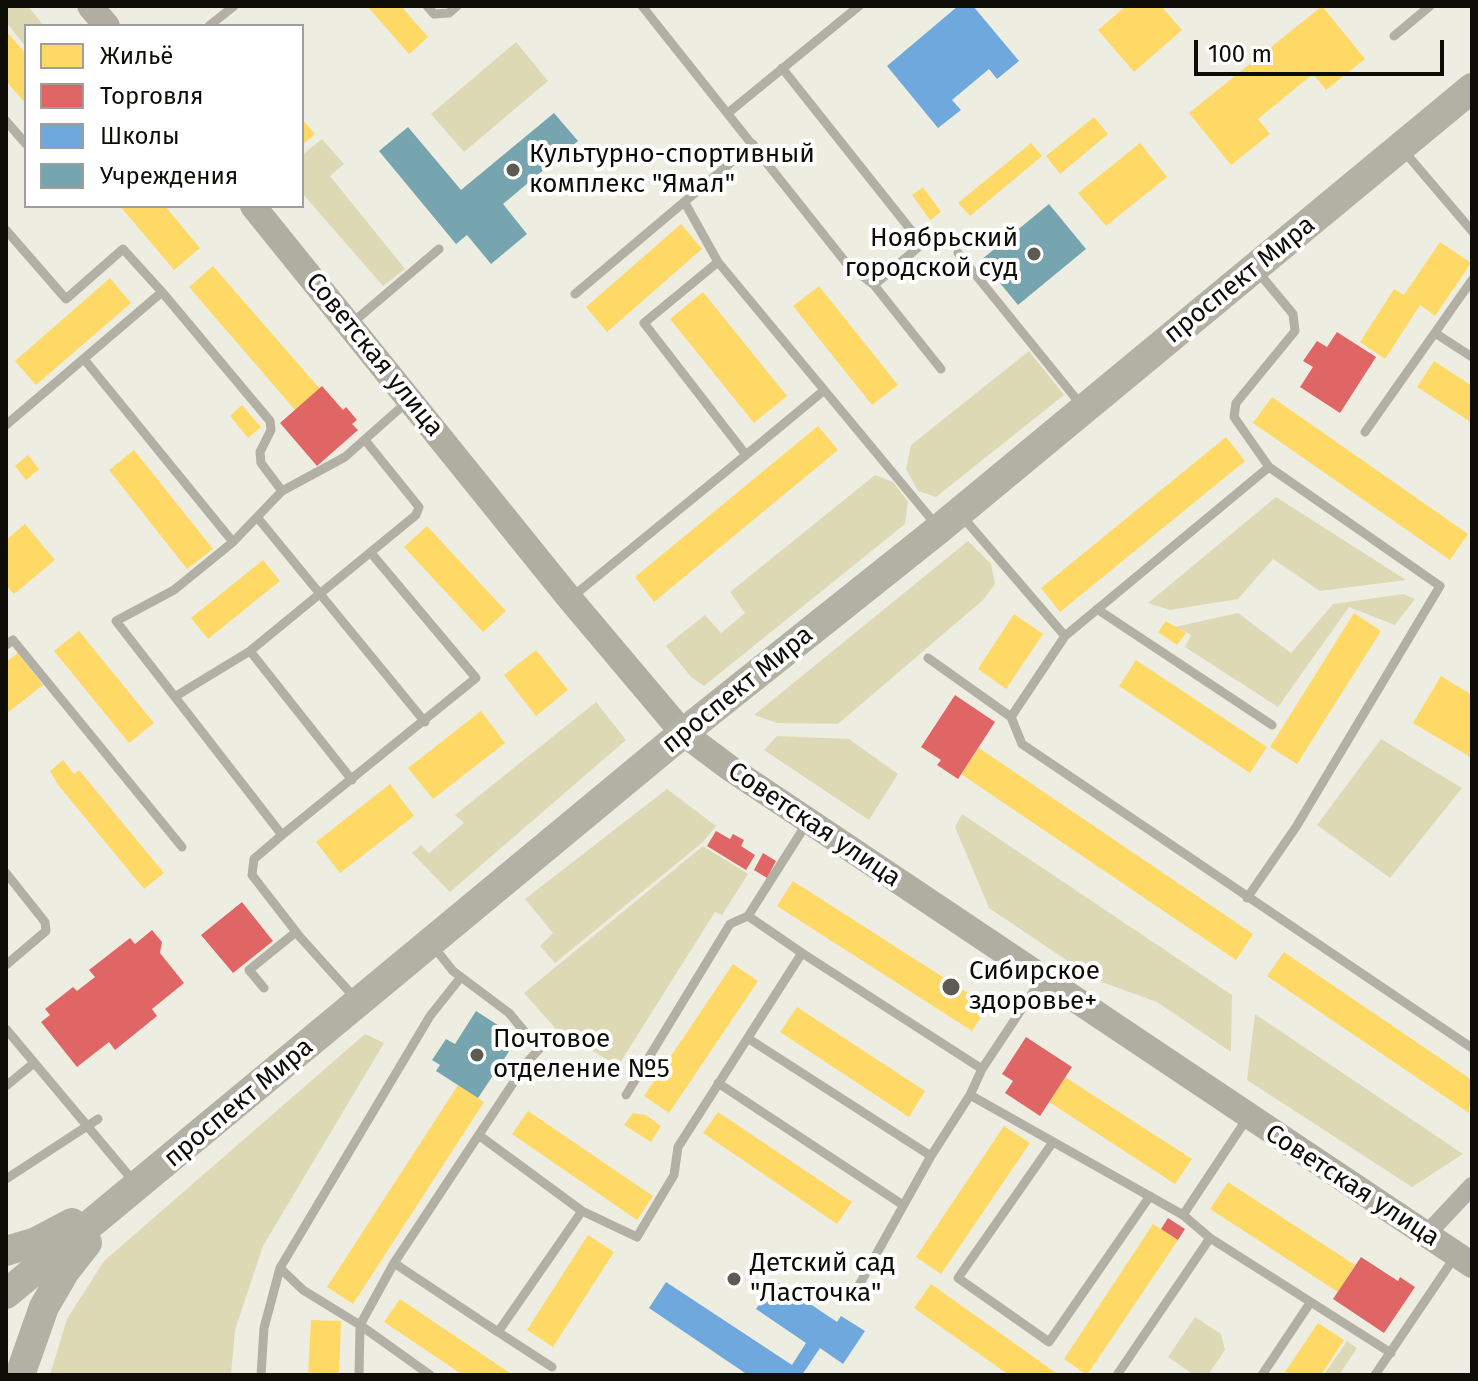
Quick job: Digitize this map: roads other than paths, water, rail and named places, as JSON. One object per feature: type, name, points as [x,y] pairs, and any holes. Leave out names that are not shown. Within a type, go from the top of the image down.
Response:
[{"type":"main road","points":[[90,6],[105,24]]},
{"type":"main road","name":"проспект Мира","points":[[6,1294],[683,733],[949,521],[1472,88]]},
{"type":"main road","name":"Советская улица","points":[[255,208],[570,599],[683,733],[808,822],[1464,1260]]},
{"type":"main road","points":[[6,1251],[36,1242],[134,1190]]},
{"type":"main road","points":[[20,1375],[44,1307],[65,1271],[134,1190]]},
{"type":"street","points":[[1426,1235],[1472,1186]]},
{"type":"lane","points":[[212,24],[234,6]]},
{"type":"lane","points":[[427,6],[434,14],[449,13],[457,6]]},
{"type":"lane","points":[[642,6],[847,264],[874,285],[941,369]]},
{"type":"lane","points":[[728,113],[859,6]]},
{"type":"lane","points":[[1394,36],[1430,6]]},
{"type":"lane","points":[[782,68],[922,244],[874,285]]},
{"type":"lane","points":[[6,121],[24,142]]},
{"type":"lane","points":[[575,294],[753,144]]},
{"type":"lane","points":[[1400,148],[1472,231]]},
{"type":"lane","points":[[685,203],[718,262],[822,392],[884,459],[1065,636]]},
{"type":"lane","points":[[6,230],[66,299],[123,249],[270,421],[271,430],[260,452],[261,463],[282,491]]},
{"type":"lane","points":[[350,325],[439,249]]},
{"type":"lane","points":[[958,253],[1084,408]]},
{"type":"lane","points":[[718,262],[644,323],[746,455]]},
{"type":"lane","points":[[1247,898],[1296,827],[1440,586],[1269,467],[1234,417],[1236,403],[1295,331],[1293,314],[1254,268]]},
{"type":"lane","points":[[1365,432],[1472,280]]},
{"type":"lane","points":[[6,425],[162,292]]},
{"type":"lane","points":[[1435,333],[1472,357]]},
{"type":"lane","points":[[84,359],[233,542]]},
{"type":"lane","points":[[570,599],[822,392]]},
{"type":"lane","points":[[282,835],[116,621],[174,590],[233,542],[282,491],[333,465],[410,400]]},
{"type":"lane","points":[[176,696],[250,651],[416,515],[419,507],[365,440]]},
{"type":"lane","points":[[1011,717],[1065,636],[1269,467]]},
{"type":"lane","points":[[257,517],[425,722]]},
{"type":"lane","points":[[359,1003],[296,932],[258,883],[251,867],[254,859],[282,835],[476,678],[371,553]]},
{"type":"lane","points":[[1097,609],[1272,725]]},
{"type":"lane","points":[[6,645],[13,640],[182,847]]},
{"type":"lane","points":[[250,651],[352,780]]},
{"type":"lane","points":[[928,658],[1011,717],[1022,744],[1472,1048]]},
{"type":"lane","points":[[626,1095],[730,924],[748,916],[808,822]]},
{"type":"lane","points":[[6,873],[45,922],[46,931],[6,965]]},
{"type":"lane","points":[[748,916],[982,1069]]},
{"type":"lane","points":[[264,988],[249,970],[296,932]]},
{"type":"lane","points":[[432,944],[461,977],[509,1013],[539,1049]]},
{"type":"lane","points":[[480,1136],[582,1211],[637,1237],[674,1175],[678,1147],[802,953]]},
{"type":"lane","points":[[261,1375],[264,1328],[280,1268],[430,1016],[461,977]]},
{"type":"lane","points":[[858,1287],[931,1156],[970,1095],[982,1069],[1042,977]]},
{"type":"lane","points":[[6,1029],[89,1127],[134,1190]]},
{"type":"lane","points":[[749,1039],[931,1156]]},
{"type":"lane","points":[[359,1375],[360,1325],[394,1263],[548,1040]]},
{"type":"lane","points":[[6,1086],[34,1063]]},
{"type":"lane","points":[[718,1083],[903,1205]]},
{"type":"lane","points":[[970,1095],[1183,1215],[1210,1238],[1391,1353]]},
{"type":"lane","points":[[1183,1215],[1248,1117]]},
{"type":"lane","points":[[6,1179],[98,1119]]},
{"type":"lane","points":[[1053,1142],[958,1278],[1049,1342],[1150,1196]]},
{"type":"lane","points":[[498,1332],[582,1211]]},
{"type":"lane","points":[[1117,1375],[1210,1238]]},
{"type":"lane","points":[[1375,1375],[1464,1260]]},
{"type":"lane","points":[[394,1263],[552,1367]]},
{"type":"lane","points":[[280,1268],[303,1290],[360,1325],[430,1375]]},
{"type":"lane","points":[[1262,1375],[1310,1303]]},
{"type":"place","name":"Культурно-спортивный комплекс \"Ямал\"","points":[[513,170]]},
{"type":"place","name":"Ноябрьский городской суд","points":[[1034,254]]},
{"type":"place","name":"Сибирское здоровье+","points":[[951,987]]},
{"type":"place","name":"Почтовое отделение №5","points":[[477,1055]]},
{"type":"place","name":"Детский сад \"Ласточка\"","points":[[734,1279]]}]
